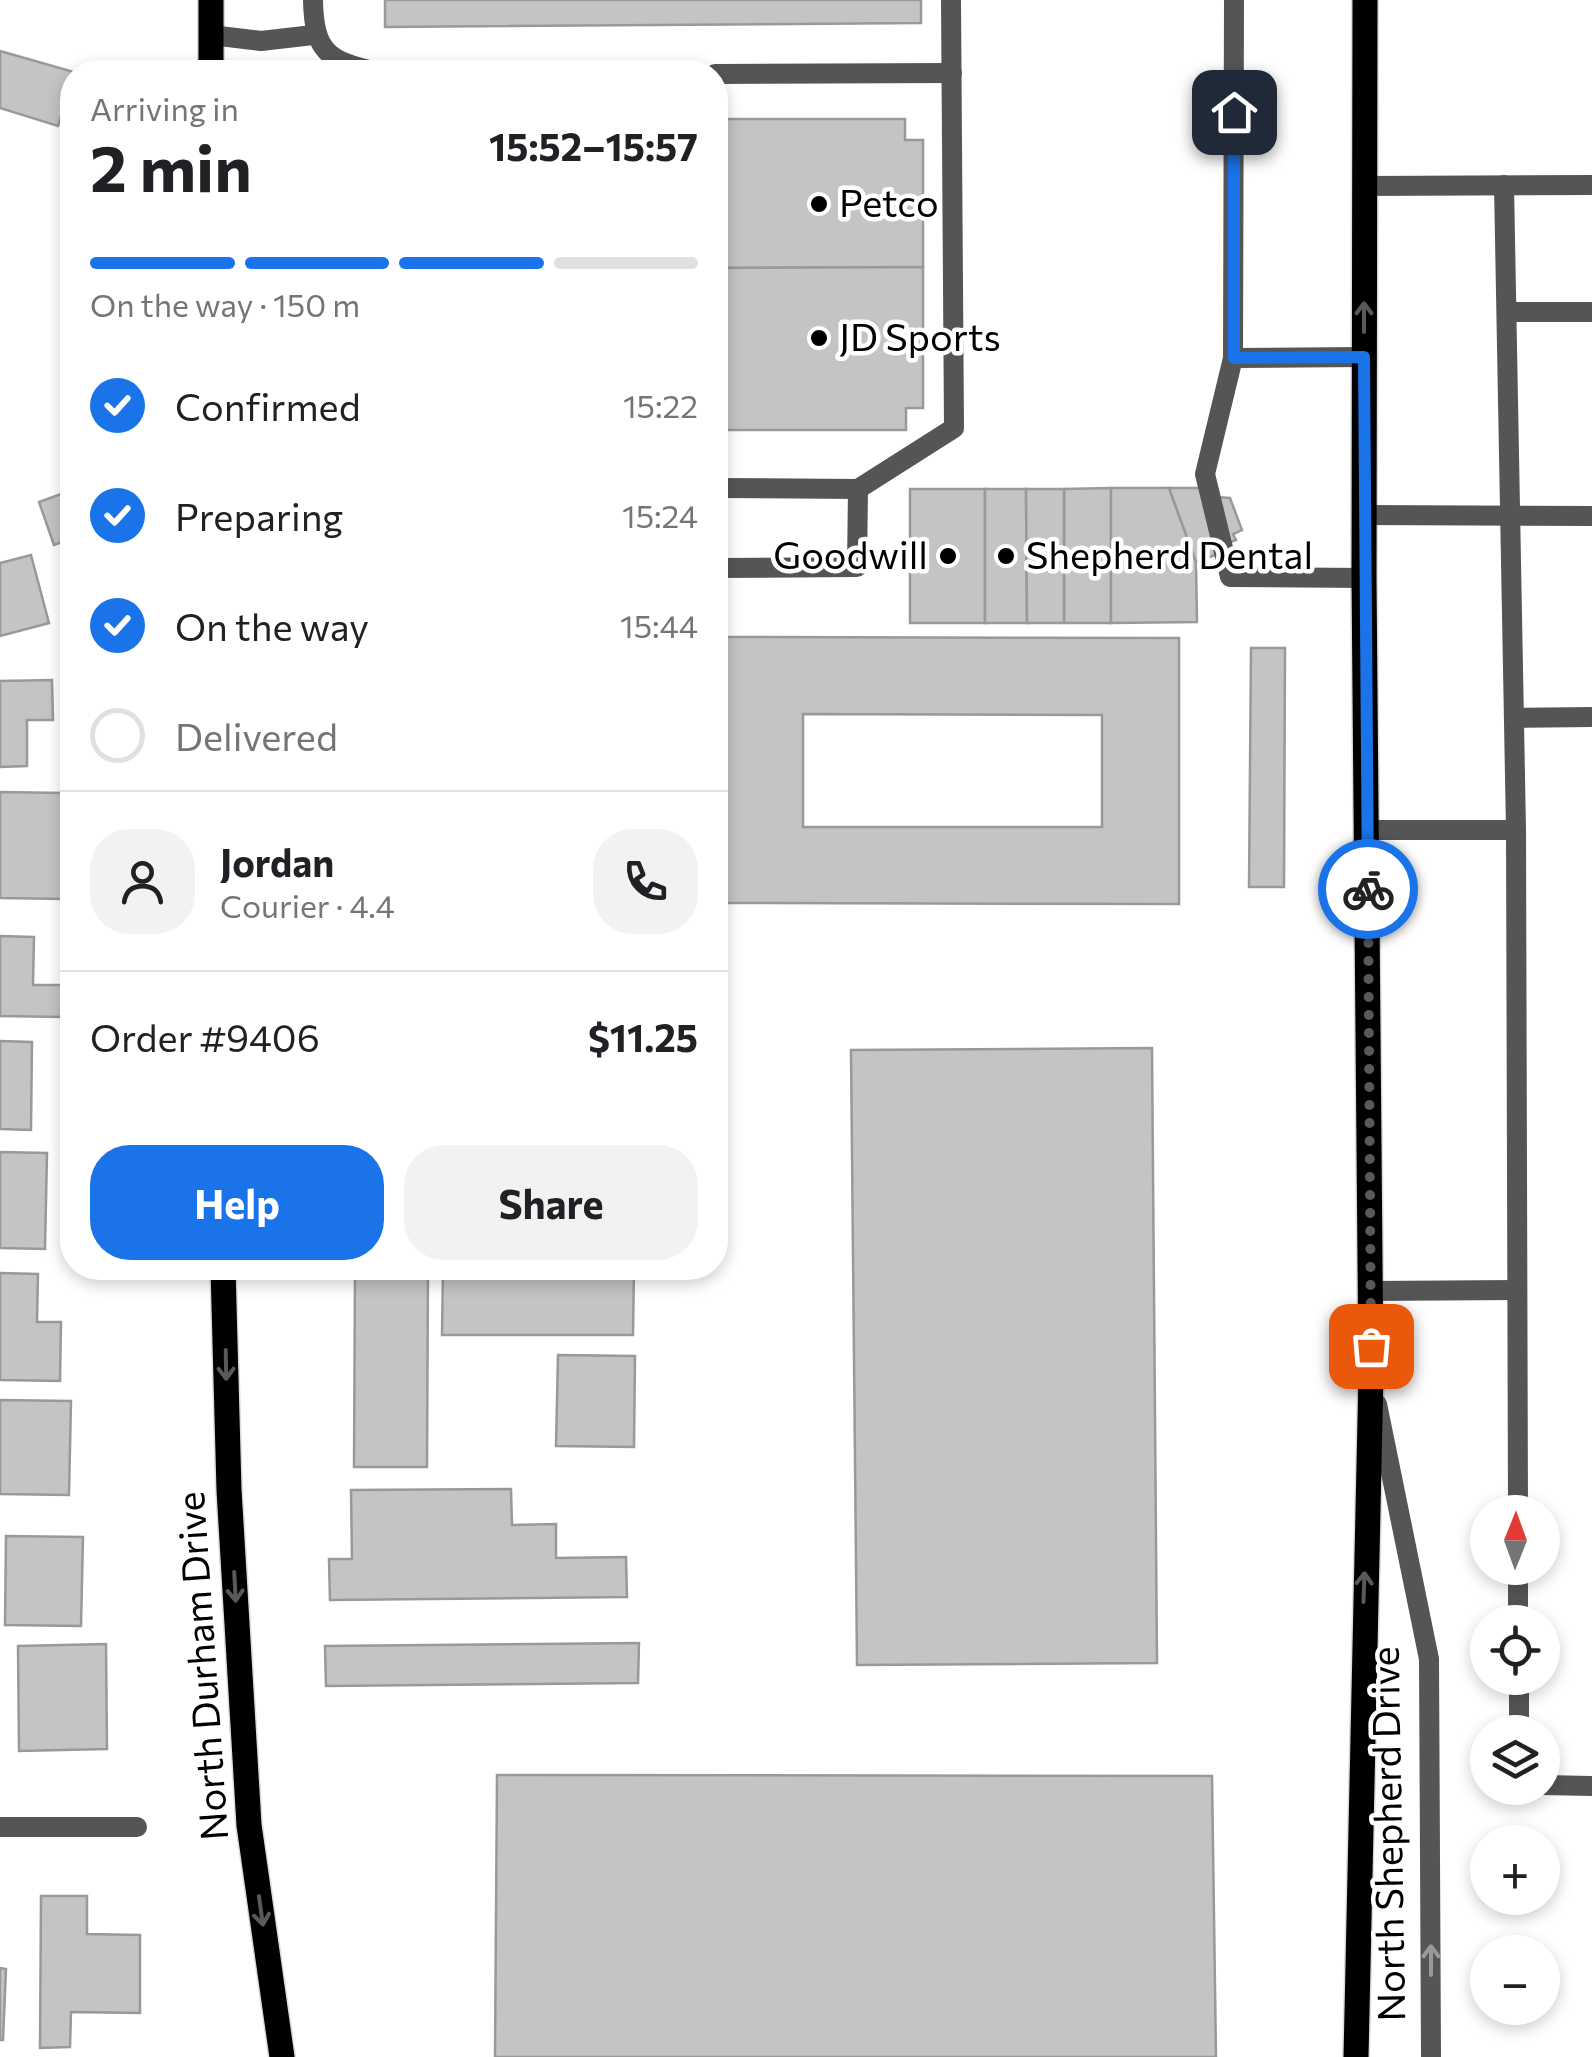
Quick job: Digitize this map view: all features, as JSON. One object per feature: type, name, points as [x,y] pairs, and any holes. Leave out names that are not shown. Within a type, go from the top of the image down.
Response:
[{"type":"main road","points":[[211,0],[211,60]]},
{"type":"main road","name":"North Shepherd Drive","points":[[1356,2057],[1372,1374],[1364,578],[1365,0]]},
{"type":"main road","name":"North Durham Drive","points":[[224,1280],[229,1490],[248,1826],[282,2057]]},
{"type":"street","points":[[312,0],[313,35],[335,60]]},
{"type":"street","points":[[728,488],[858,489],[954,428],[951,0]]},
{"type":"street","points":[[1234,0],[1234,358],[1205,474],[1230,578],[1364,578]]},
{"type":"street","points":[[211,35],[261,41],[313,35]]},
{"type":"street","points":[[728,74],[952,74]]},
{"type":"street","points":[[1364,186],[1592,185]]},
{"type":"street","points":[[1504,186],[1516,830],[1518,1495]]},
{"type":"street","points":[[1507,312],[1592,312]]},
{"type":"street","points":[[1234,358],[1364,357]]},
{"type":"street","points":[[728,568],[857,568],[858,489]]},
{"type":"street","points":[[1364,515],[1592,516]]},
{"type":"street","points":[[1514,718],[1592,717]]},
{"type":"street","points":[[1368,830],[1516,830]]},
{"type":"street","points":[[1370,1291],[1517,1290]]},
{"type":"street","name":"North Shepherd Drive","points":[[1372,1374],[1429,1659],[1431,2057]]},
{"type":"street","points":[[1560,1786],[1592,1786]]},
{"type":"street","points":[[0,1827],[137,1827]]},
{"type":"building","points":[[385,0],[921,0],[921,23],[385,27]]},
{"type":"building","points":[[0,51],[60,68],[58,126],[0,108]]},
{"type":"building","name":"Petco","points":[[728,119],[905,119],[905,140],[923,140],[923,267],[728,268]]},
{"type":"building","name":"JD Sports","points":[[923,267],[923,408],[906,408],[906,430],[728,430],[728,268]]},
{"type":"building","points":[[1111,488],[1111,623],[1064,623],[1064,489]]},
{"type":"building","points":[[1111,488],[1169,488],[1196,562],[1197,622],[1111,623]]},
{"type":"building","points":[[1169,488],[1213,488],[1216,497],[1230,498],[1242,530],[1233,534],[1236,540],[1230,542],[1232,549],[1196,562]]},
{"type":"building","name":"Goodwill","points":[[910,489],[985,489],[985,623],[910,623]]},
{"type":"building","name":"Shepherd Dental","points":[[985,489],[1026,489],[1027,623],[985,623]]},
{"type":"building","points":[[1026,489],[1064,489],[1064,623],[1027,623]]},
{"type":"building","points":[[60,494],[60,543],[54,545],[39,502]]},
{"type":"building","points":[[31,555],[49,623],[0,636],[0,563]]},
{"type":"building","points":[[728,637],[1179,638],[1179,904],[728,903]],"holes":[[[803,714],[1102,715],[1102,827],[803,827]]]},
{"type":"building","points":[[1251,648],[1285,648],[1284,887],[1249,887]]},
{"type":"building","points":[[52,680],[53,720],[27,720],[27,766],[0,767],[0,681]]},
{"type":"building","points":[[0,792],[60,793],[60,899],[0,898]]},
{"type":"building","points":[[0,936],[34,937],[33,985],[60,985],[60,1017],[0,1016]]},
{"type":"building","points":[[0,1041],[32,1042],[31,1130],[0,1129]]},
{"type":"building","points":[[1152,1048],[1157,1663],[857,1665],[851,1050]]},
{"type":"building","points":[[0,1152],[47,1153],[45,1249],[0,1248]]},
{"type":"building","points":[[0,1273],[38,1274],[37,1322],[61,1322],[60,1381],[0,1380]]},
{"type":"building","points":[[355,1280],[428,1280],[427,1467],[354,1467]]},
{"type":"building","points":[[443,1280],[634,1280],[633,1335],[442,1335]]},
{"type":"building","points":[[558,1355],[635,1356],[634,1447],[556,1446]]},
{"type":"building","points":[[0,1400],[71,1401],[69,1495],[0,1494]]},
{"type":"building","points":[[511,1489],[512,1525],[556,1524],[556,1558],[626,1557],[627,1597],[330,1600],[329,1559],[352,1559],[351,1490]]},
{"type":"building","points":[[6,1536],[83,1537],[81,1626],[5,1625]]},
{"type":"building","points":[[639,1643],[638,1683],[326,1686],[325,1646]]},
{"type":"building","points":[[106,1644],[107,1749],[19,1751],[18,1646]]},
{"type":"building","points":[[497,1775],[1212,1776],[1216,2057],[495,2057]]},
{"type":"building","points":[[41,1896],[87,1896],[87,1934],[140,1935],[140,2013],[71,2012],[70,2047],[40,2048]]},
{"type":"building","points":[[0,1968],[6,1969],[3,2040],[0,2040]]},
{"type":"way so far","points":[[1368,889],[1371,1346]]},
{"type":"place","name":"Petco","points":[[819,204]]},
{"type":"place","name":"JD Sports","points":[[819,338]]},
{"type":"place","name":"Goodwill","points":[[948,556]]},
{"type":"place","name":"Shepherd Dental","points":[[1006,556]]},
{"type":"route","points":[[1234,112],[1234,358],[1364,357],[1368,889]]}]
